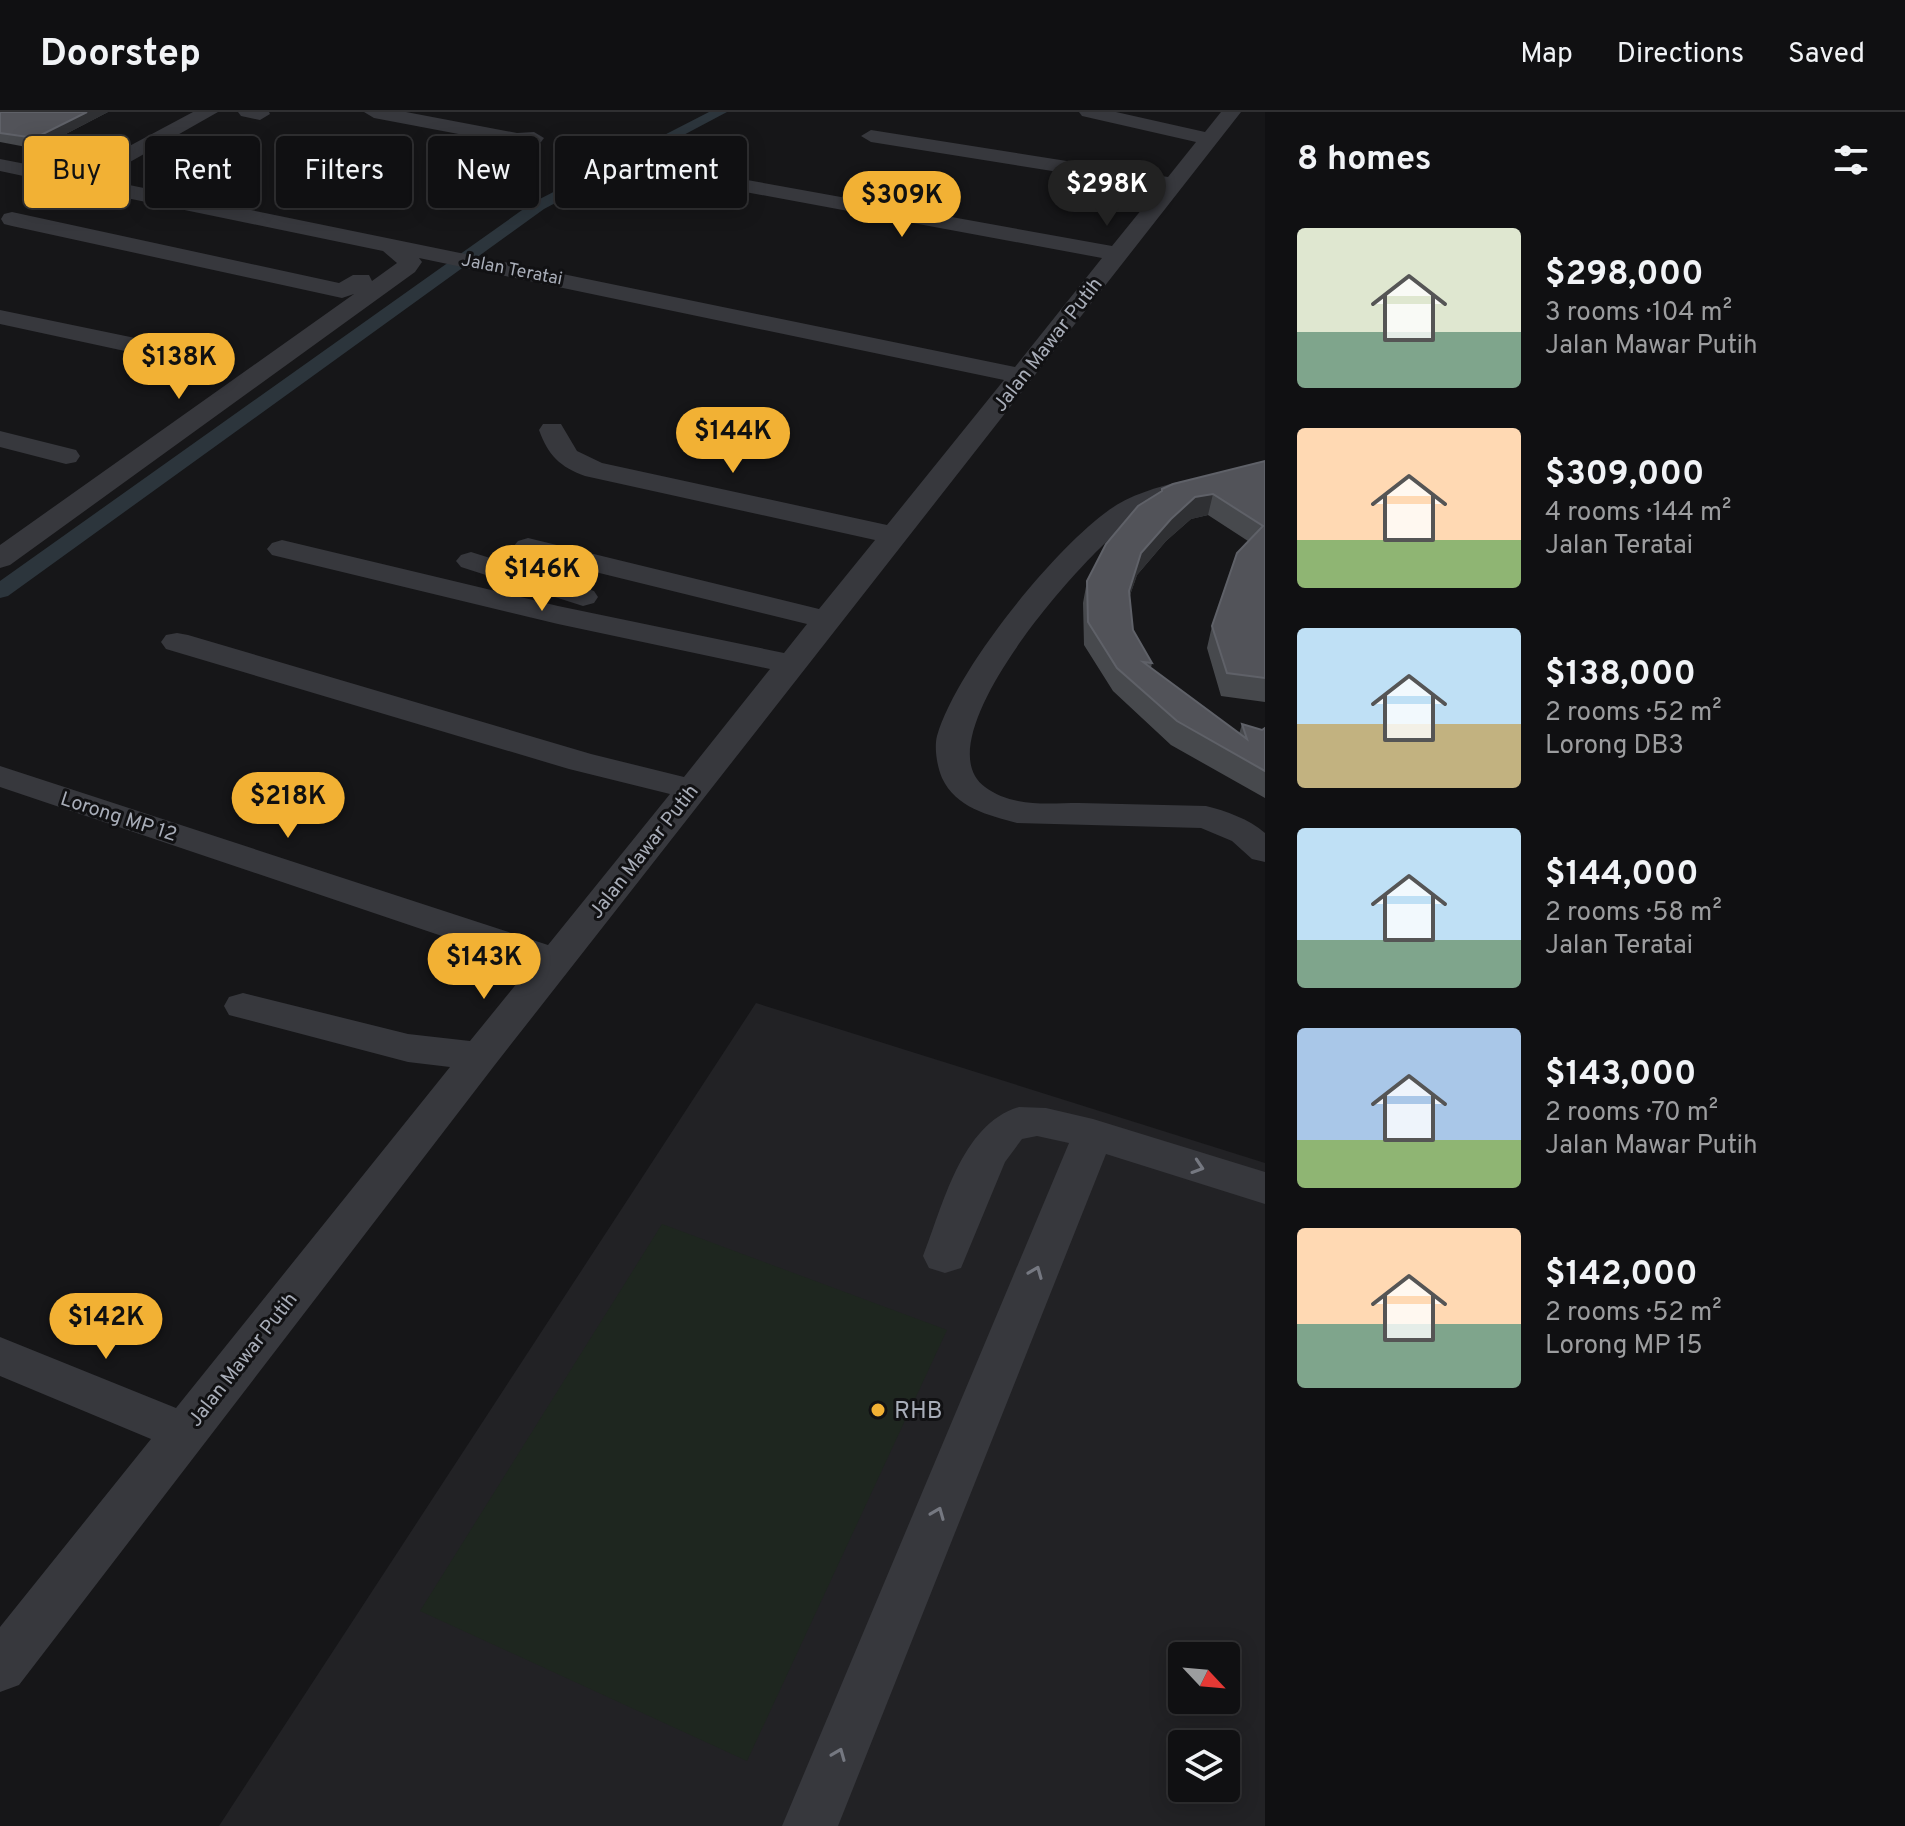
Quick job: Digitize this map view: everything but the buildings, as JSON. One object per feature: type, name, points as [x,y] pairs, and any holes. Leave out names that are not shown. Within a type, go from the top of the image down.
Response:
[{"type":"street","points":[[129,155],[208,112]]},
{"type":"street","points":[[374,112],[501,136]]},
{"type":"street","points":[[1089,112],[1209,139]]},
{"type":"street","name":"Jalan Mawar Putih","points":[[0,1668],[480,1056],[1231,112]]},
{"type":"street","points":[[871,136],[1173,184]]},
{"type":"street","name":"Jalan Teratai","points":[[0,165],[24,170]]},
{"type":"street","points":[[747,186],[1116,254]]},
{"type":"street","name":"Jalan Teratai","points":[[129,191],[1023,376]]},
{"type":"street","points":[[6,222],[31,208]]},
{"type":"street","points":[[6,222],[342,291],[361,280]]},
{"type":"street","points":[[242,269],[304,228]]},
{"type":"street","points":[[0,559],[407,267],[410,262],[390,245]]},
{"type":"street","points":[[0,317],[222,364]]},
{"type":"street","points":[[552,430],[559,449],[566,457],[595,470],[895,536]]},
{"type":"street","points":[[0,439],[66,456]]},
{"type":"street","points":[[1188,487],[1120,515],[1054,581],[1008,640],[965,705],[953,740],[959,779],[970,793],[995,806],[1017,812],[1206,817],[1244,833],[1265,851]]},
{"type":"street","points":[[528,547],[827,620]]},
{"type":"street","points":[[282,549],[791,664]]},
{"type":"street","points":[[471,561],[589,599],[630,630]]},
{"type":"street","points":[[177,642],[581,762],[692,789]]},
{"type":"street","name":"Lorong MP 12","points":[[0,776],[557,961]]},
{"type":"street","points":[[243,1006],[408,1048],[480,1056]]},
{"type":"street","points":[[945,1256],[990,1151],[1004,1131],[1017,1122],[1042,1122],[1093,1134],[1265,1188]]},
{"type":"street","points":[[810,1826],[1093,1134]]},
{"type":"street","points":[[0,1356],[184,1432]]},
{"type":"shaded area","name":"RHB","points":[[756,1003],[1265,1163],[1265,1826],[219,1826]]},
{"type":"shaded area","points":[[662,1224],[947,1330],[747,1761],[420,1611]]},
{"type":"waterway","points":[[0,591],[538,206],[720,112]]},
{"type":"place","name":"RHB","points":[[878,1410]]}]
